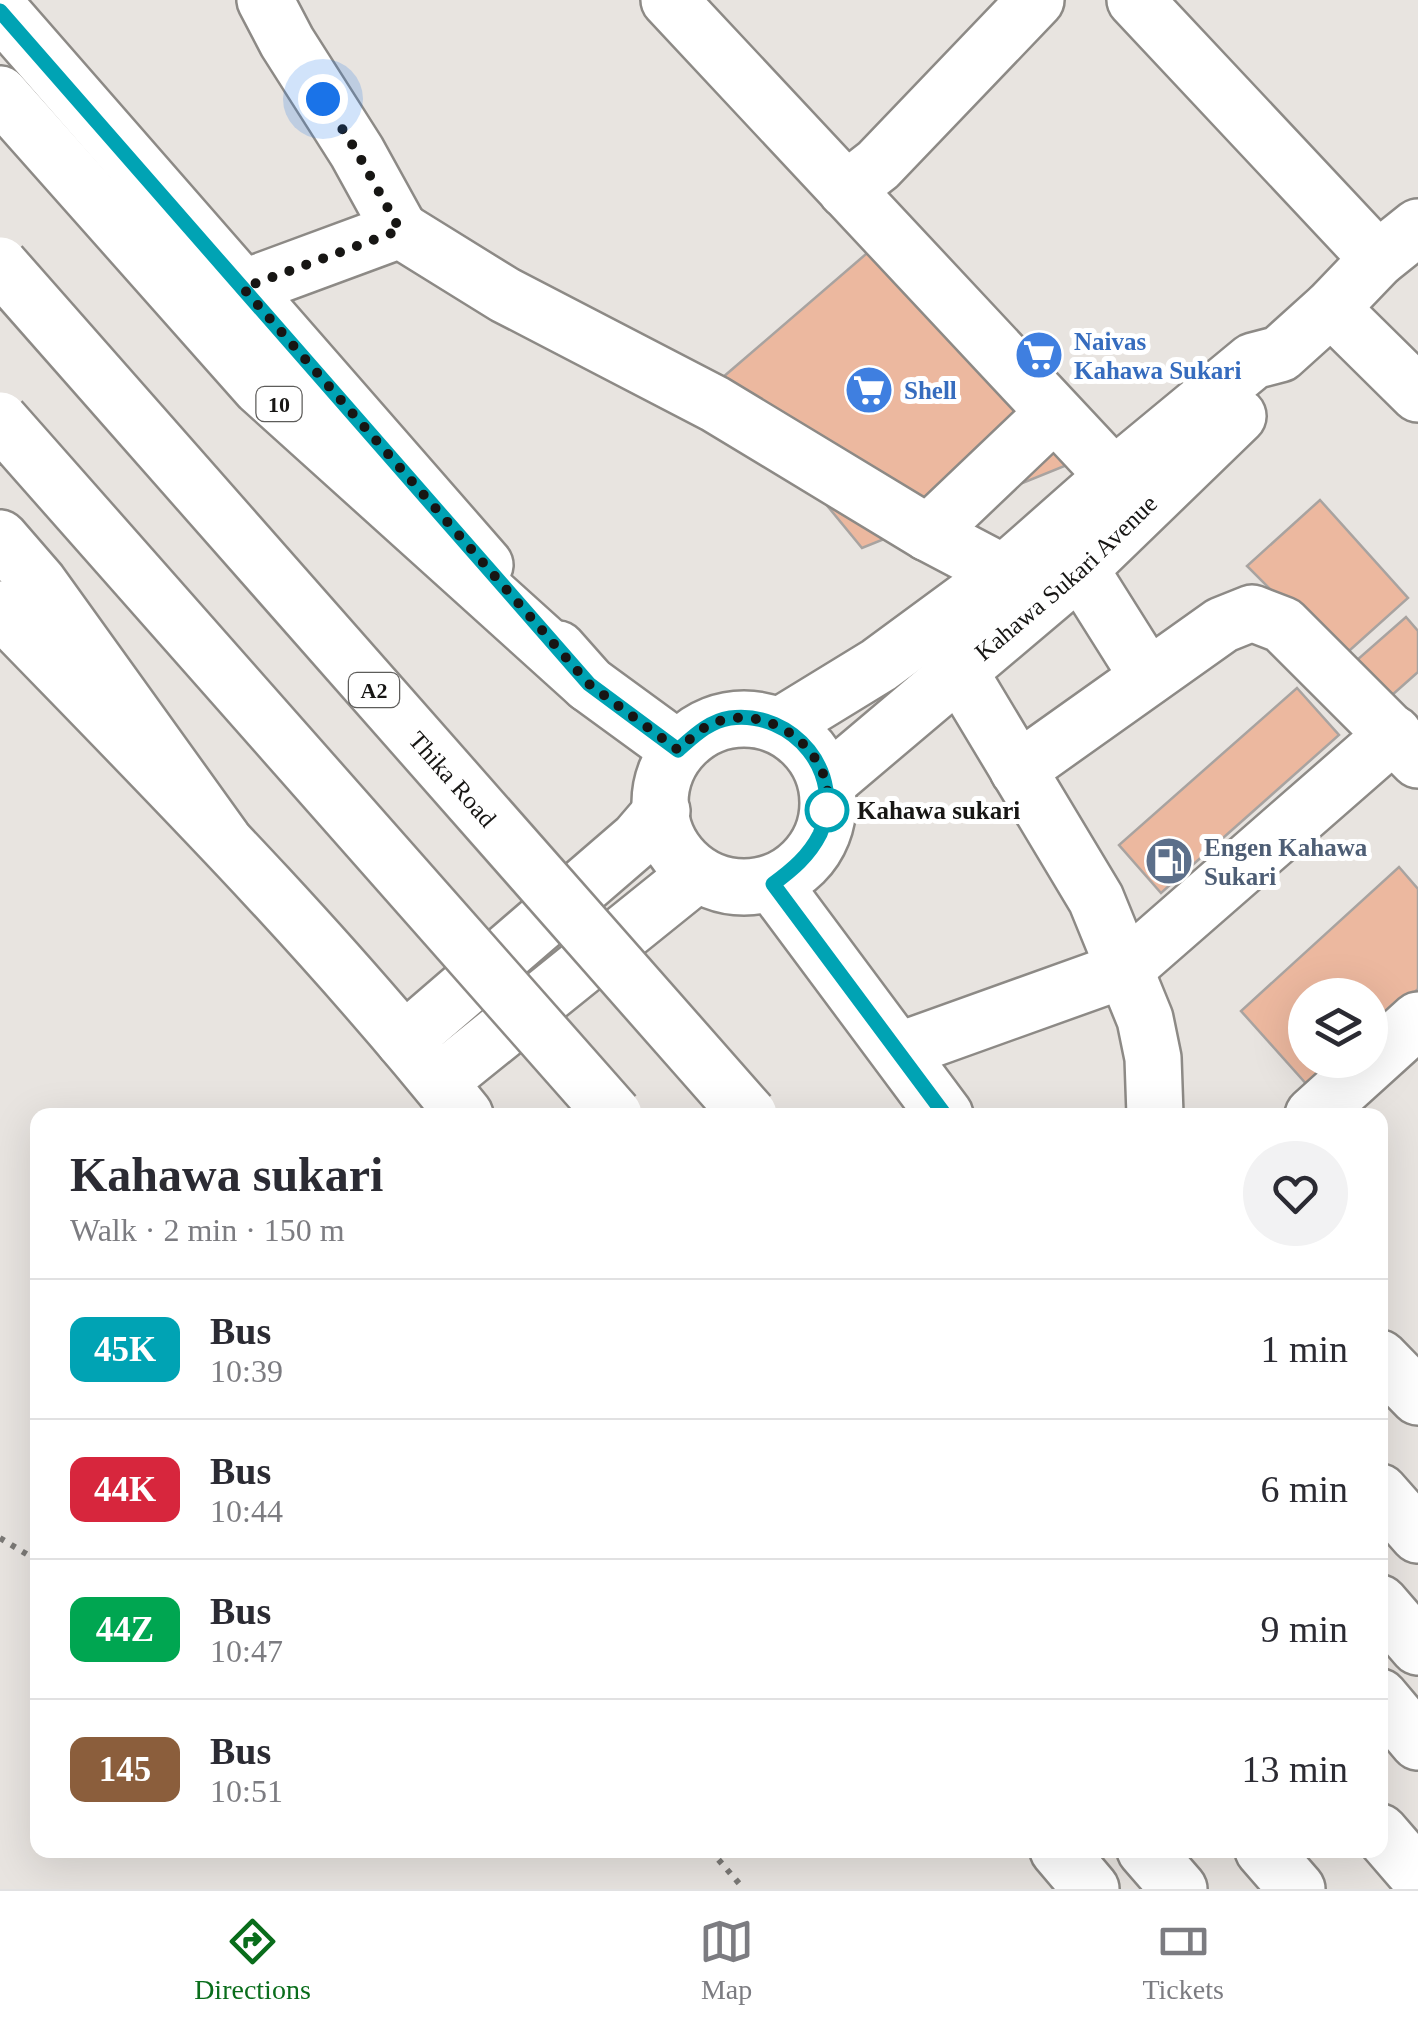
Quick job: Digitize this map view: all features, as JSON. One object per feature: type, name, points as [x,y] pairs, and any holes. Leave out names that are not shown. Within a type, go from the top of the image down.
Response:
[{"type":"main road","points":[[265,0],[400,230],[506,294],[715,404],[1004,573]]},
{"type":"main road","points":[[669,0],[1114,476]]},
{"type":"main road","points":[[846,190],[878,165],[1036,0]]},
{"type":"main road","points":[[1135,0],[1406,242]]},
{"type":"main road","points":[[0,10],[589,684],[678,750]]},
{"type":"main road","name":"10","points":[[0,94],[260,387],[589,684]]},
{"type":"main road","points":[[243,288],[400,230]]},
{"type":"main road","name":"Kahawa Sukari Avenue","points":[[781,725],[879,665],[1004,573],[1253,361],[1280,354],[1406,242]]},
{"type":"main road","name":"Thika Road","points":[[0,264],[743,1108]]},
{"type":"main road","points":[[1331,308],[1418,394]]},
{"type":"main road","name":"Kahawa Sukari Avenue","points":[[828,783],[1080,569],[1276,378],[1280,354]]},
{"type":"main road","points":[[928,532],[1054,412]]},
{"type":"main road","points":[[0,420],[608,1108]]},
{"type":"main road","points":[[0,538],[50,598],[223,839]]},
{"type":"main road","points":[[1080,569],[1148,678]]},
{"type":"main road","points":[[0,608],[223,839],[452,1099],[697,874]]},
{"type":"main road","points":[[898,1052],[1124,970],[1406,747],[1283,625],[1252,613],[1222,625],[1018,770]]},
{"type":"main road","points":[[960,671],[1096,899],[1145,1019],[1158,1108]]},
{"type":"main road","points":[[730,718],[781,725],[803,742],[828,783],[827,810],[819,834],[799,865],[773,884],[728,888],[697,874],[678,857],[667,836],[662,811],[663,786],[678,750],[707,726],[730,718]]},
{"type":"main road","points":[[404,1040],[638,839],[662,811]]},
{"type":"main road","points":[[773,884],[940,1108]]},
{"type":"main road","points":[[1321,1108],[1418,1020]]},
{"type":"main road","points":[[1388,1366],[1418,1396]]},
{"type":"main road","points":[[1388,1501],[1418,1535]]},
{"type":"main road","points":[[1388,1550],[1418,1550]]},
{"type":"main road","points":[[1388,1612],[1418,1647]]},
{"type":"main road","points":[[1388,1707],[1418,1742]]},
{"type":"main road","points":[[1388,1841],[1418,1876]]},
{"type":"main road","points":[[1065,1858],[1090,1889]]},
{"type":"main road","points":[[1151,1858],[1179,1889]]},
{"type":"path","points":[[0,1538],[30,1555]]},
{"type":"path","points":[[717,1858],[744,1889]]},
{"type":"building","points":[[873,248],[1067,465],[862,548],[722,378]]},
{"type":"building","points":[[1320,500],[1408,598],[1340,659],[1247,566]]},
{"type":"building","points":[[1406,617],[1418,631],[1418,672],[1382,704],[1349,667]]},
{"type":"building","points":[[1297,688],[1339,735],[1161,893],[1119,845]]},
{"type":"building","points":[[1399,867],[1418,889],[1418,989],[1388,1016],[1388,978],[1288,978],[1288,1064],[1241,1011]]},
{"type":"building","points":[[1301,1078],[1319,1078],[1309,1087]]},
{"type":"bus line","name":"45K","points":[[0,11],[589,684],[678,750],[707,726],[730,718],[781,725],[803,742],[828,783],[827,810],[819,834],[799,865],[773,884],[940,1108]]},
{"type":"place","name":"Naivas Kahawa Sukari","points":[[1039,355]]},
{"type":"place","name":"Shell","points":[[869,390]]},
{"type":"place","name":"Kahawa sukari","points":[[827,810]]},
{"type":"place","name":"Engen Kahawa Sukari","points":[[1169,861]]},
{"type":"route","points":[[323,99],[400,230],[243,288],[589,684],[678,750],[707,726],[730,718],[781,725],[803,742],[818,763],[828,783],[827,810]]}]
